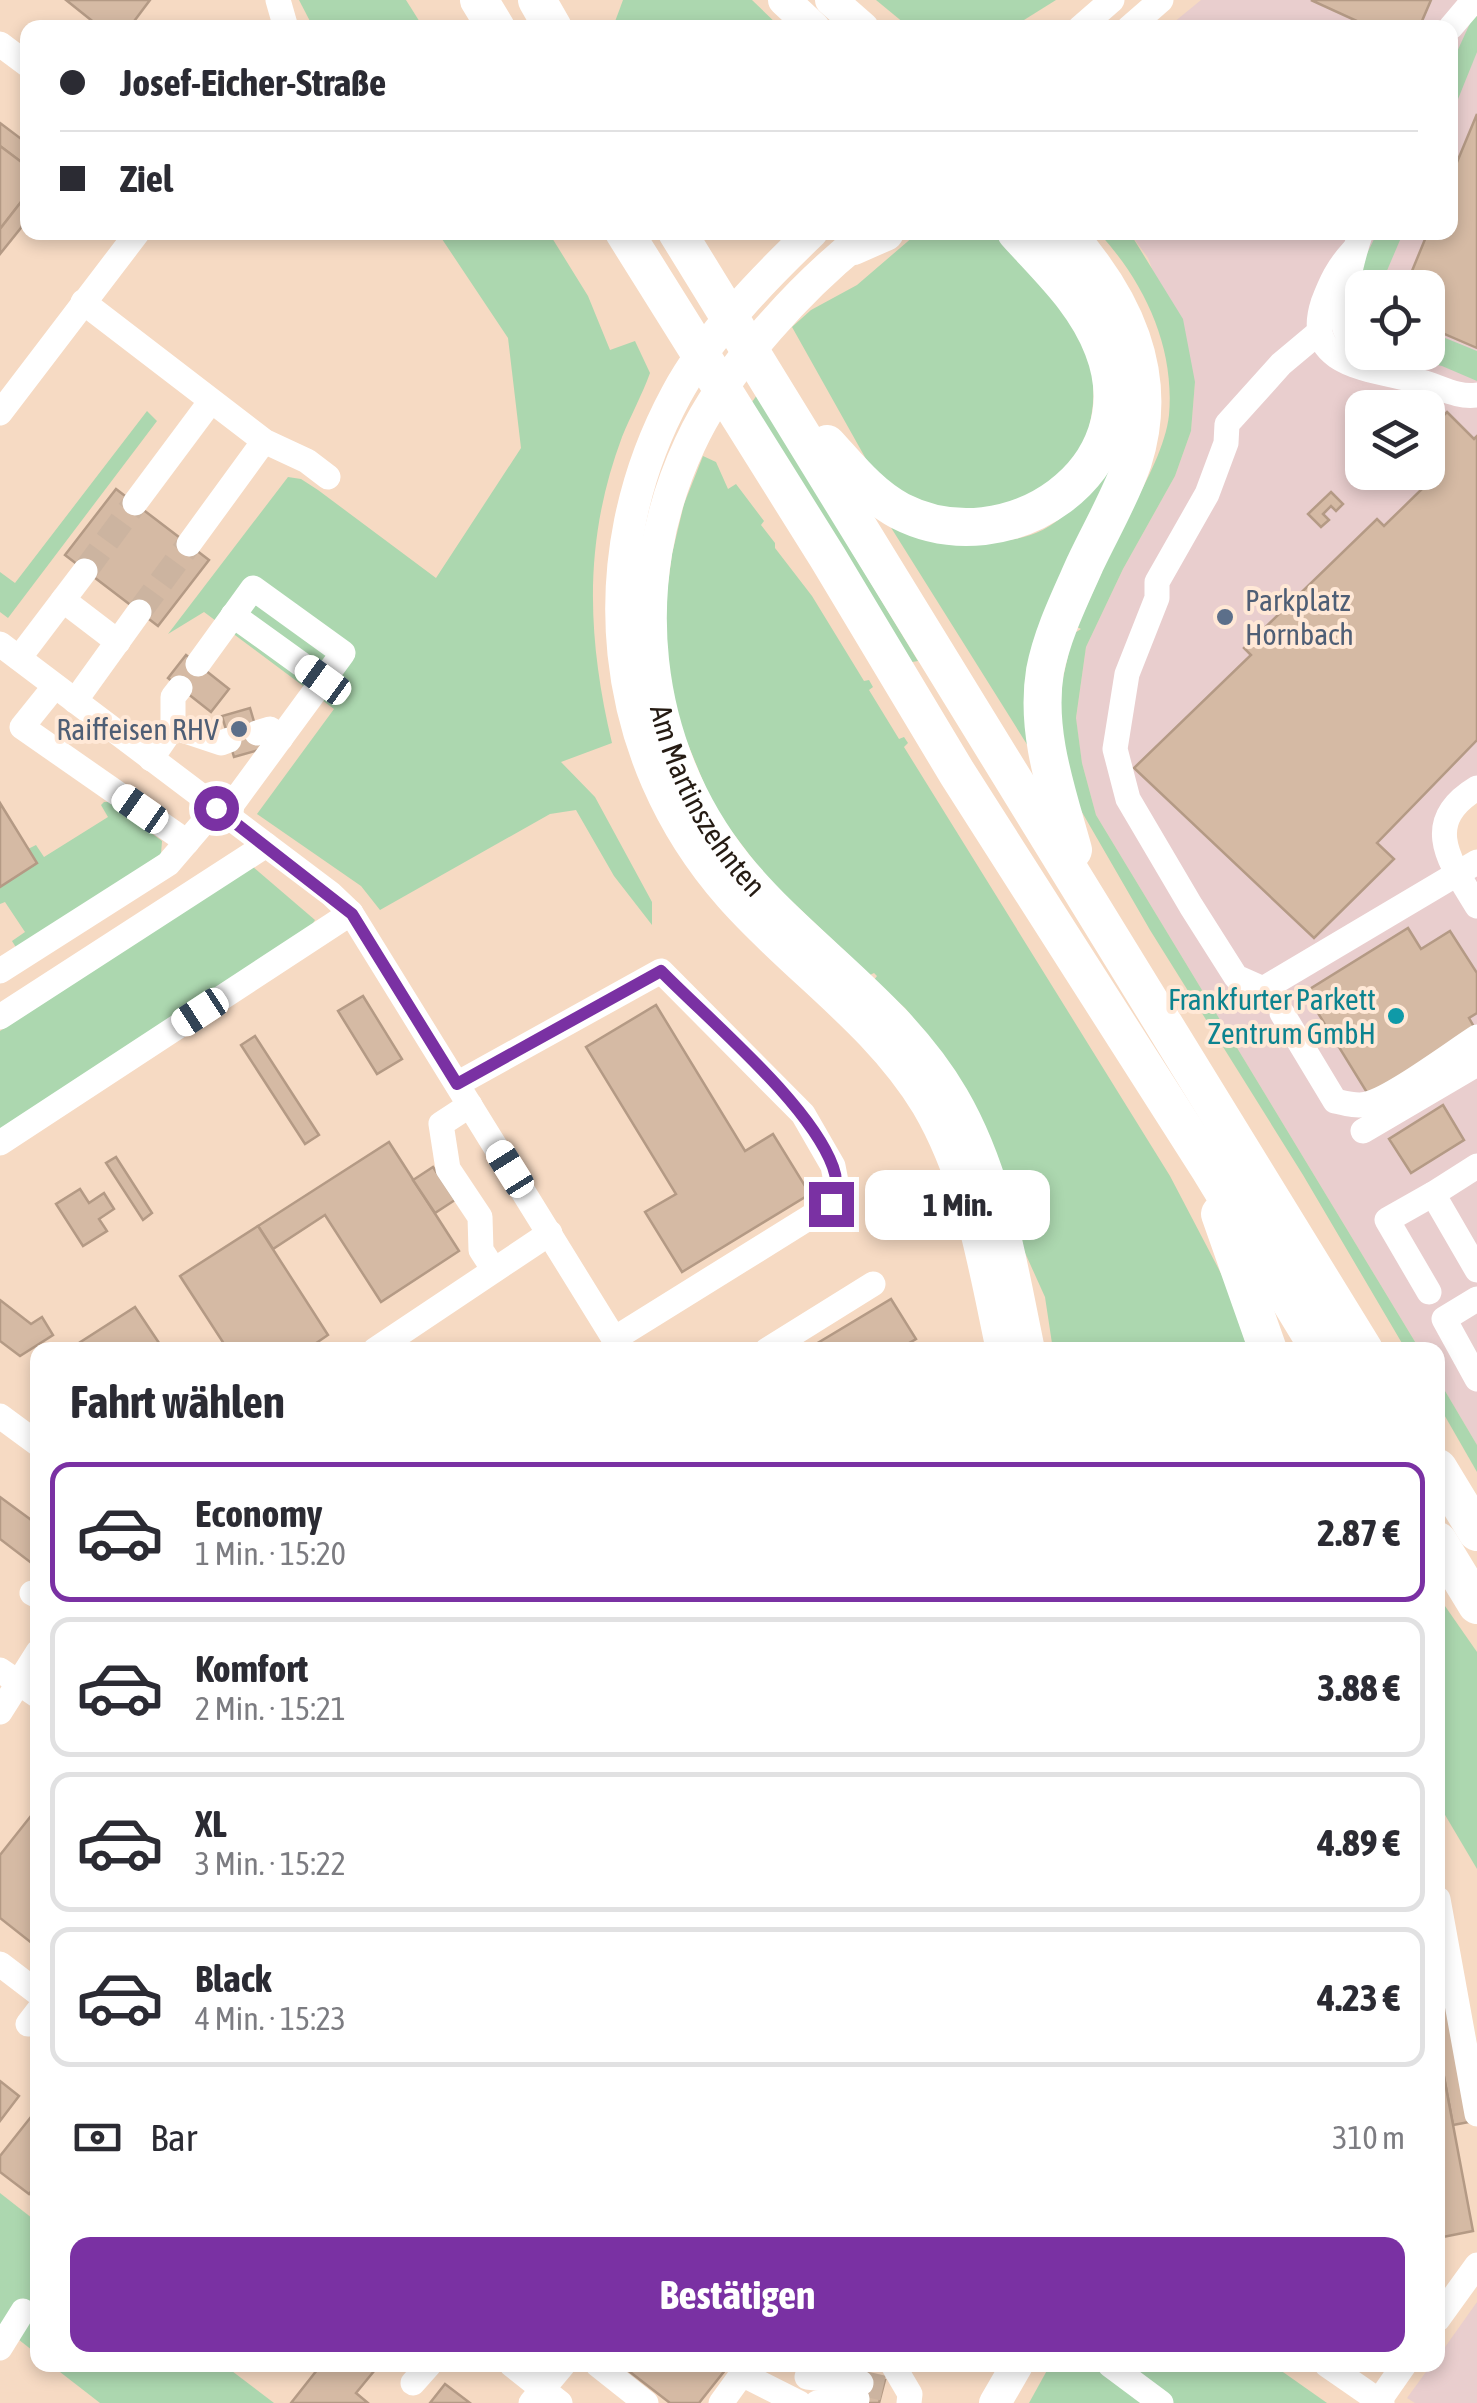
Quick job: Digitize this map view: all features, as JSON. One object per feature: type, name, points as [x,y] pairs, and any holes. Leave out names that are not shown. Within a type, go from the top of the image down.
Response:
[{"type":"highway","points":[[629,240],[957,773],[1315,1342]]},
{"type":"highway","points":[[683,240],[1359,1342]]},
{"type":"highway","points":[[768,380],[852,472],[902,512],[935,522],[982,524],[1016,519],[1050,504],[1074,486],[1097,457],[1112,412],[1111,379],[1105,351],[1083,308],[1023,240]]},
{"type":"highway","points":[[1071,240],[1109,287],[1121,309],[1139,358],[1143,390],[1141,424],[1132,462],[1058,626],[1043,690],[1048,754],[1084,893]]},
{"type":"highway","points":[[1209,1168],[1233,1256],[1265,1342]]},
{"type":"highway","points":[[1445,1479],[1477,1532]]},
{"type":"highway","points":[[1445,1552],[1477,1605]]},
{"type":"highway","points":[[1445,1592],[1477,1628]]},
{"type":"main road","points":[[784,0],[805,20]]},
{"type":"main road","points":[[831,0],[855,20]]},
{"type":"main road","name":"Am Martinszehnten","points":[[804,240],[769,274],[704,355],[678,391],[654,441],[630,515],[622,573],[620,614],[628,689],[659,787],[699,857],[730,897],[885,1048],[926,1104],[948,1145],[972,1212],[1000,1342]]},
{"type":"main road","name":"Am Martinszehnten","points":[[865,240],[797,297],[739,366],[690,444],[675,479],[655,552],[649,632],[656,694],[676,760],[695,801],[737,864],[791,922],[897,1022],[953,1098],[982,1158],[998,1209],[1027,1342]]},
{"type":"main road","points":[[985,2403],[995,2372]]},
{"type":"main road","points":[[995,2403],[1013,2372]]},
{"type":"street","points":[[1089,20],[1112,0]]},
{"type":"street","points":[[1138,20],[1161,0]]},
{"type":"street","points":[[1456,20],[1474,0]]},
{"type":"street","points":[[0,413],[132,240]]},
{"type":"street","points":[[1357,242],[1338,266],[1318,321],[1318,333],[1328,350],[1353,364],[1420,381],[1462,397],[1477,394]]},
{"type":"street","points":[[1349,270],[1357,242]]},
{"type":"street","points":[[1345,282],[1345,328]]},
{"type":"street","points":[[82,302],[264,441],[328,476]]},
{"type":"street","points":[[1318,333],[1260,385],[1227,424],[1226,443],[1214,475],[1157,582],[1157,598],[1128,674],[1115,749],[1128,799],[1236,977],[1263,990],[1467,868]]},
{"type":"street","points":[[1426,370],[1464,381],[1477,394]]},
{"type":"street","points":[[135,503],[212,401]]},
{"type":"street","points":[[189,544],[264,441]]},
{"type":"street","points":[[85,570],[63,600],[9,651],[352,914],[617,1342]]},
{"type":"street","points":[[0,971],[168,864],[221,811],[269,735],[323,680],[343,653],[253,588],[198,664]]},
{"type":"street","points":[[63,600],[118,642]]},
{"type":"street","points":[[139,612],[118,642],[65,694],[22,728],[187,842]]},
{"type":"street","points":[[151,759],[173,727],[173,698],[180,688]]},
{"type":"street","points":[[173,727],[220,742],[229,740]]},
{"type":"street","points":[[1477,788],[1464,796],[1443,825],[1445,853],[1467,868],[1477,906]]},
{"type":"street","points":[[0,1017],[266,845]]},
{"type":"street","points":[[0,1144],[352,914]]},
{"type":"street","points":[[494,1270],[482,1250],[480,1217],[448,1169],[441,1124],[464,1094],[661,971],[804,1114],[833,1166],[837,1187],[831,1204],[621,1342]]},
{"type":"street","points":[[1282,1013],[1335,1101],[1354,1104],[1366,1104],[1383,1096],[1477,1037]]},
{"type":"street","points":[[1363,1132],[1477,1064]]},
{"type":"street","points":[[1429,1292],[1387,1220],[1477,1166]]},
{"type":"street","points":[[1432,1194],[1477,1270]]},
{"type":"street","points":[[387,1342],[550,1233]]},
{"type":"street","points":[[780,1342],[873,1284]]},
{"type":"street","points":[[1477,1299],[1444,1319],[1477,1378]]},
{"type":"street","points":[[0,1416],[30,1438]]},
{"type":"street","points":[[0,1712],[19,1683]]},
{"type":"street","points":[[1445,1938],[1477,2114]]},
{"type":"street","points":[[0,1964],[30,1987]]},
{"type":"street","points":[[1445,2309],[1477,2265]]},
{"type":"street","points":[[0,2348],[23,2311]]},
{"type":"street","points":[[519,2372],[544,2398],[559,2372]]},
{"type":"street","points":[[607,2372],[646,2403]]},
{"type":"street","points":[[722,2403],[742,2374],[774,2385],[801,2403],[808,2372]]},
{"type":"street","points":[[813,2372],[874,2384],[910,2398]]},
{"type":"street","points":[[1120,2372],[1162,2403]]},
{"type":"street","points":[[1337,2372],[1380,2402],[1399,2372]]},
{"type":"street","points":[[817,2403],[874,2384]]},
{"type":"shaded area","points":[[1201,0],[1477,0],[1477,789],[1450,812],[1439,895],[1477,873],[1477,1445],[1445,1391],[1445,1342],[1415,1342],[1096,815],[1082,763],[1076,719],[1086,647],[1123,569],[1175,476],[1191,431],[1195,382],[1148,258],[1135,240],[1458,240],[1458,20],[1177,20]]},
{"type":"shaded area","points":[[1477,2302],[1477,2403],[1415,2403],[1407,2398],[1426,2372],[1445,2372],[1445,2347]]},
{"type":"green space","points":[[299,0],[406,0],[419,20],[309,20]]},
{"type":"green space","points":[[623,0],[752,0],[773,20],[616,20]]},
{"type":"green space","points":[[876,0],[1056,0],[1024,20],[900,20]]},
{"type":"green space","points":[[1477,8],[1477,52],[1458,99],[1458,50]]},
{"type":"green space","points":[[443,240],[553,240],[588,296],[610,350],[635,341],[650,373],[609,476],[595,552],[594,627],[612,743],[561,762],[595,797],[652,902],[652,925],[614,876],[576,810],[550,814],[380,910],[361,886],[257,814],[334,709],[204,612],[168,634],[288,477],[301,479],[318,490],[436,578],[521,448],[508,338]]},
{"type":"green space","points":[[909,240],[1001,240],[1069,316],[1091,364],[1094,392],[1090,423],[1080,452],[1067,473],[1046,488],[970,519],[887,487],[866,459],[792,327],[811,310],[857,285]]},
{"type":"green space","points":[[1035,240],[1050,240],[1129,423],[1033,754],[885,518],[980,540],[1026,536],[1048,527],[1075,503],[1119,424]]},
{"type":"green space","points":[[1105,240],[1134,240],[1183,319],[1195,382],[1191,431],[1175,476],[1123,569],[1086,647],[1076,718],[1082,763],[1096,815],[1415,1342],[1401,1342],[1079,807],[1061,739],[1060,691],[1073,634],[1081,629],[1077,627],[1156,461],[1169,415],[1170,389],[1161,340],[1143,294]]},
{"type":"green space","points":[[1374,240],[1400,240],[1387,270],[1360,270]]},
{"type":"green space","points":[[1445,338],[1477,351],[1477,381],[1445,367]]},
{"type":"green space","points":[[757,395],[918,661],[912,662],[752,402]]},
{"type":"green space","points":[[147,411],[157,421],[8,618],[0,612],[0,572],[15,583]]},
{"type":"green space","points":[[703,456],[716,462],[728,489],[736,484],[764,521],[761,525],[775,548],[812,596],[864,681],[869,680],[873,687],[869,690],[899,739],[904,737],[908,743],[904,747],[1170,1176],[1226,1283],[1245,1342],[1052,1342],[1045,1297],[927,1036],[905,1008],[874,980],[874,973],[870,975],[767,878],[714,808],[674,710],[663,621],[684,504]]},
{"type":"green space","points":[[104,802],[162,841],[161,854],[17,949],[12,941],[25,932],[5,902],[0,904],[0,887],[37,863],[28,849],[36,845],[44,857],[108,817],[101,805]]},
{"type":"green space","points":[[253,867],[315,920],[307,933],[0,1134],[0,1031]]},
{"type":"green space","points":[[1445,1391],[1477,1445],[1477,1472],[1445,1416]]},
{"type":"green space","points":[[1445,1606],[1477,1652],[1477,1869],[1445,1815]]},
{"type":"green space","points":[[0,2193],[30,2217],[30,2349],[0,2325]]},
{"type":"green space","points":[[60,2372],[233,2372],[274,2403],[100,2403]]},
{"type":"green space","points":[[1046,2372],[1283,2372],[1327,2403],[1029,2403]]},
{"type":"building","points":[[66,0],[150,0],[135,20],[91,20]]},
{"type":"building","points":[[1311,0],[1431,0],[1422,20],[1355,20]]},
{"type":"building","points":[[1477,114],[1477,348],[1445,334],[1445,270],[1412,270],[1425,240],[1458,240],[1458,160]]},
{"type":"building","points":[[0,123],[20,138],[20,161],[0,146]]},
{"type":"building","points":[[0,146],[20,161],[20,203],[0,229]]},
{"type":"building","points":[[20,203],[20,229],[0,254],[0,229]]},
{"type":"building","points":[[1445,414],[1474,439],[1477,436],[1477,740],[1377,843],[1394,859],[1314,938],[1134,768],[1251,655],[1244,648],[1377,519],[1384,526],[1421,490],[1445,490]]},
{"type":"building","points":[[116,489],[209,560],[158,626],[65,555]]},
{"type":"building","points":[[1331,492],[1343,504],[1336,511],[1331,506],[1323,514],[1329,520],[1321,527],[1308,514]]},
{"type":"building","points":[[186,655],[229,689],[211,712],[168,678]]},
{"type":"building","points":[[250,708],[262,749],[234,757],[222,716]]},
{"type":"building","points":[[0,803],[37,863],[0,887]]},
{"type":"building","name":"Frankfurter Parkett Zentrum GmbH","points":[[1408,928],[1421,949],[1450,931],[1477,973],[1477,1013],[1469,1018],[1477,1032],[1371,1099],[1305,992]]},
{"type":"building","points":[[363,996],[402,1059],[377,1074],[338,1011]]},
{"type":"building","points":[[656,1005],[745,1151],[773,1134],[810,1194],[682,1272],[645,1212],[676,1194],[586,1047]]},
{"type":"building","points":[[255,1036],[319,1135],[305,1144],[241,1045]]},
{"type":"building","points":[[1443,1105],[1464,1140],[1411,1173],[1389,1139]]},
{"type":"building","points":[[389,1142],[459,1251],[381,1302],[325,1215],[273,1249],[258,1226]]},
{"type":"building","points":[[116,1157],[152,1213],[143,1220],[106,1163]]},
{"type":"building","points":[[433,1167],[455,1200],[435,1213],[413,1180]]},
{"type":"building","points":[[80,1189],[89,1203],[104,1193],[114,1209],[99,1219],[107,1231],[83,1246],[56,1204]]},
{"type":"building","points":[[258,1226],[328,1335],[318,1342],[223,1342],[180,1276]]},
{"type":"building","points":[[891,1299],[916,1339],[911,1342],[819,1342]]},
{"type":"building","points":[[0,1300],[31,1324],[42,1317],[53,1335],[42,1342],[30,1342],[30,1350],[20,1356],[0,1341]]},
{"type":"building","points":[[135,1307],[158,1342],[80,1342]]},
{"type":"building","points":[[0,1497],[30,1519],[30,1562],[0,1539]]},
{"type":"building","points":[[30,1817],[30,1942],[0,1918],[0,1855]]},
{"type":"building","points":[[1445,1993],[1469,2122],[1453,2125],[1445,2082]]},
{"type":"building","points":[[0,2081],[19,2096],[0,2121]]},
{"type":"building","points":[[1445,2082],[1473,2231],[1445,2237]]},
{"type":"building","points":[[30,2118],[29,2194],[0,2172],[0,2156]]},
{"type":"building","points":[[315,2372],[373,2372],[356,2393],[368,2403],[291,2403]]},
{"type":"building","points":[[630,2372],[724,2372],[699,2403],[670,2403]]},
{"type":"building","points":[[863,2375],[885,2380],[879,2403],[856,2403]]},
{"type":"building","points":[[445,2384],[470,2403],[430,2403]]},
{"type":"tunnel","points":[[85,571],[135,503]]},
{"type":"tunnel","points":[[139,612],[189,544]]},
{"type":"tunnel","points":[[861,2383],[883,2388]]},
{"type":"place","name":"Parkplatz Hornbach","points":[[1225,617]]},
{"type":"place","name":"Raiffeisen RHV","points":[[239,729]]},
{"type":"place","name":"Frankfurter Parkett Zentrum GmbH","points":[[1396,1016]]},
{"type":"route","points":[[216,808],[352,914],[457,1084],[661,971],[804,1114],[833,1166],[837,1187],[831,1204]]}]
